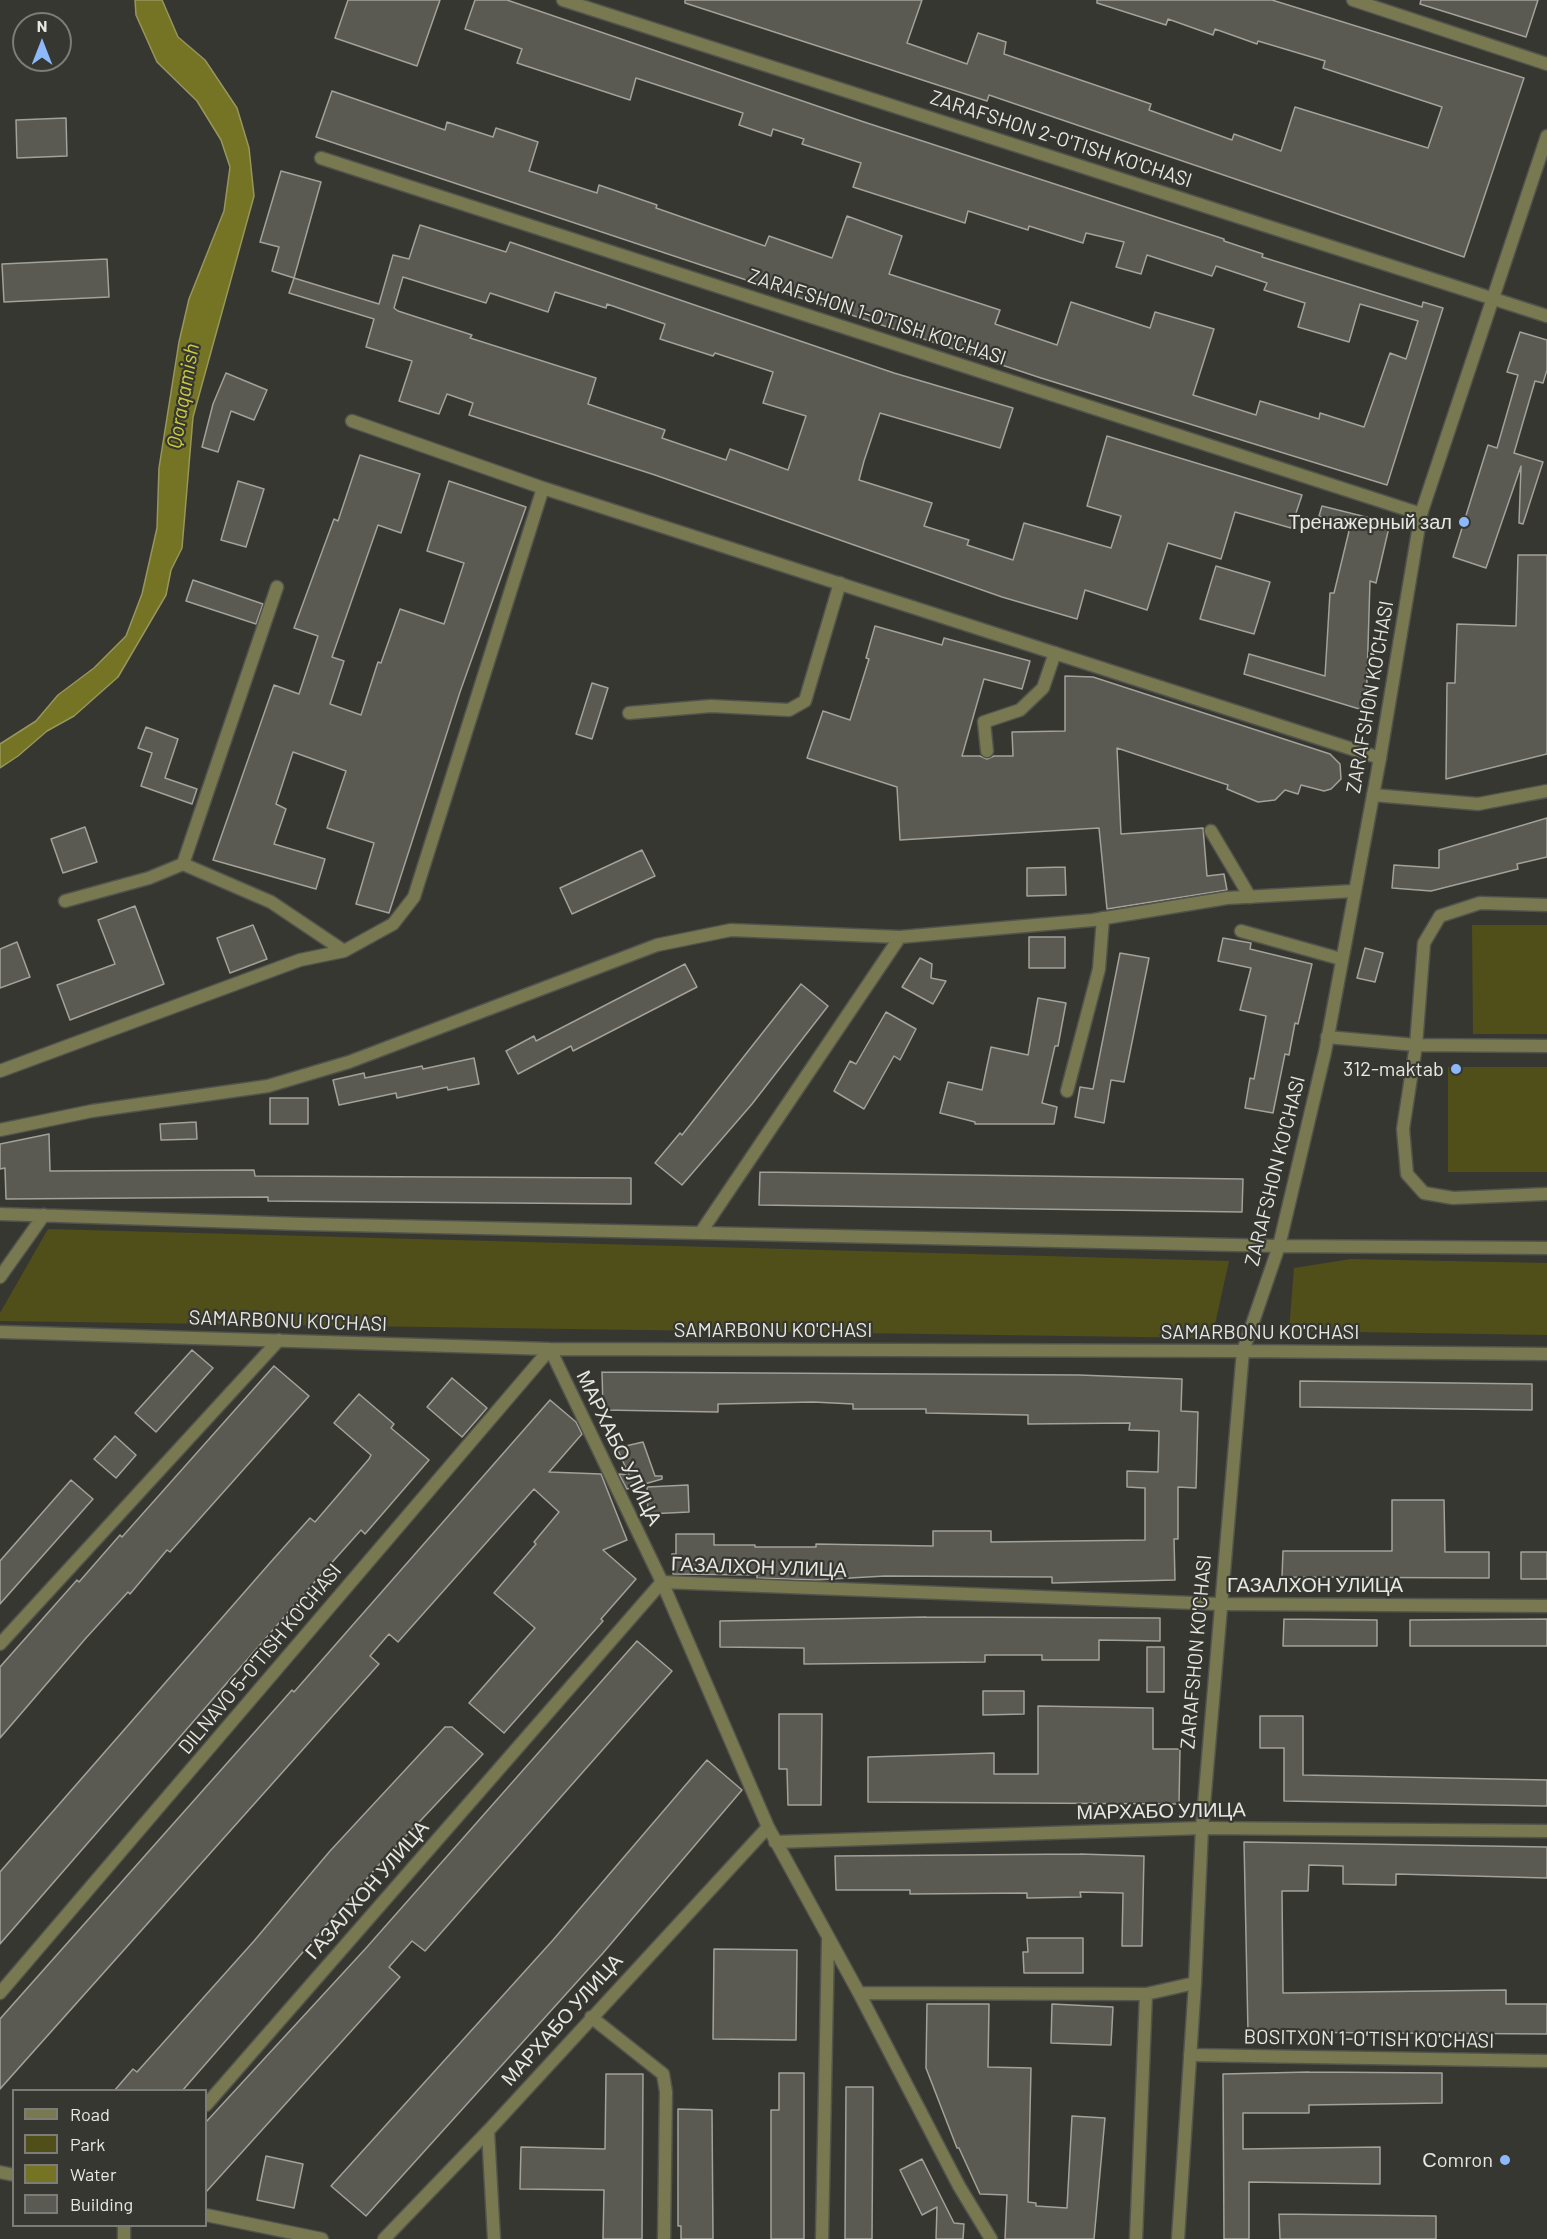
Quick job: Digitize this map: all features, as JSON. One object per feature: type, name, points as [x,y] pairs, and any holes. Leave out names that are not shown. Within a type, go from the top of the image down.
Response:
[{"type":"street","name":"ZARAFSHON 2-O'TISH KO'CHASI","points":[[563,0],[1547,316]]},
{"type":"street","points":[[1353,0],[1547,64]]},
{"type":"street","name":"ZARAFSHON KO'CHASI","points":[[1178,2239],[1195,1983],[1202,1828],[1219,1604],[1243,1351],[1279,1246],[1327,1037],[1380,758],[1421,514],[1547,136]]},
{"type":"street","name":"ZARAFSHON 1-O'TISH KO'CHASI","points":[[321,158],[1421,514]]},
{"type":"street","points":[[352,421],[543,488],[1380,758]]},
{"type":"street","points":[[0,1071],[300,960],[344,951],[393,924],[414,897],[543,488]]},
{"type":"street","points":[[629,713],[711,706],[789,710],[805,701],[840,583]]},
{"type":"street","points":[[183,864],[277,587]]},
{"type":"street","points":[[987,751],[984,722],[1020,710],[1043,688],[1055,652]]},
{"type":"street","points":[[1373,795],[1478,804],[1547,791]]},
{"type":"street","points":[[1211,831],[1250,897]]},
{"type":"street","points":[[64,901],[148,878],[183,864],[271,902],[344,951]]},
{"type":"street","points":[[0,1130],[92,1111],[268,1086],[349,1062],[657,945],[731,930],[900,937],[1102,918],[1227,898],[1353,891]]},
{"type":"street","points":[[1547,905],[1480,903],[1440,915],[1424,943],[1416,1045],[1403,1129],[1407,1174],[1424,1193],[1453,1198],[1547,1194]]},
{"type":"street","points":[[1067,1091],[1099,969],[1102,918]]},
{"type":"street","points":[[1241,931],[1341,958]]},
{"type":"street","points":[[701,1232],[900,937]]},
{"type":"street","points":[[1327,1037],[1416,1045],[1547,1046]]},
{"type":"street","points":[[0,1214],[1279,1246],[1547,1248]]},
{"type":"street","points":[[0,1277],[44,1215]]},
{"type":"street","name":"SAMARBONU KO'CHASI","points":[[0,1332],[550,1349],[1547,1354]]},
{"type":"street","points":[[0,1644],[279,1340]]},
{"type":"street","name":"МАРХАБО УЛИЦА","points":[[550,1349],[662,1582],[775,1842],[859,1993],[959,2186],[991,2239]]},
{"type":"street","name":"DILNAVO 5-O'TISH KO'CHASI","points":[[0,1994],[550,1349]]},
{"type":"street","name":"ГАЗАЛХОН УЛИЦА","points":[[207,2104],[662,1582],[1219,1604],[1547,1606]]},
{"type":"street","name":"МАРХАБО УЛИЦА","points":[[384,2239],[488,2131],[768,1827]]},
{"type":"street","name":"МАРХАБО УЛИЦА","points":[[775,1842],[1202,1828],[1547,1831]]},
{"type":"street","name":"МАРХАБО УЛИЦА","points":[[822,2239],[828,1939]]},
{"type":"street","points":[[859,1993],[1146,1994],[1195,1983]]},
{"type":"street","points":[[1136,2239],[1146,1994]]},
{"type":"street","points":[[591,2017],[663,2074],[666,2092],[664,2239]]},
{"type":"street","name":"BOSITXON 1-O'TISH KO'CHASI","points":[[1190,2055],[1547,2061]]},
{"type":"street","points":[[488,2131],[494,2239]]},
{"type":"street","points":[[207,2215],[322,2239]]},
{"type":"green space","points":[[1472,925],[1547,925],[1547,1034],[1473,1034]]},
{"type":"green space","points":[[1448,1067],[1547,1067],[1547,1172],[1448,1172]]},
{"type":"green space","points":[[48,1229],[1229,1261],[1212,1338],[0,1321],[0,1313]]},
{"type":"green space","points":[[1351,1259],[1547,1263],[1547,1335],[1289,1331],[1294,1268]]},
{"type":"water","name":"Qoraqamish","points":[[135,0],[162,0],[178,37],[205,60],[237,108],[249,148],[254,196],[193,417],[182,548],[171,570],[166,595],[118,677],[74,716],[47,731],[0,768],[0,744],[36,721],[58,695],[94,668],[126,636],[142,594],[157,528],[159,468],[179,342],[189,299],[224,211],[230,167],[221,140],[197,101],[157,62],[136,15]]},
{"type":"building","points":[[348,0],[440,0],[417,66],[335,38]]},
{"type":"building","points":[[475,0],[507,0],[864,122],[1224,239],[1224,241],[1263,254],[1262,257],[1422,307],[1423,302],[1443,308],[1387,485],[1041,378],[316,137],[332,91],[445,130],[447,122],[493,137],[496,128],[538,142],[529,171],[597,193],[599,185],[657,205],[656,208],[765,246],[769,236],[832,258],[847,216],[902,236],[889,274],[1000,310],[995,324],[1057,345],[1071,302],[1150,328],[1155,312],[1214,329],[1193,395],[1256,415],[1260,401],[1319,419],[1320,413],[1364,427],[1390,353],[1406,359],[1418,321],[1360,304],[1349,342],[1298,327],[1305,303],[1264,290],[1267,283],[1216,266],[1212,276],[1147,255],[1141,274],[1116,267],[1124,242],[1086,233],[1083,243],[1029,226],[1028,230],[968,211],[965,223],[853,187],[861,163],[802,144],[804,139],[773,129],[771,136],[739,125],[743,113],[636,78],[630,100],[517,63],[522,49],[465,29]]},
{"type":"building","points":[[685,0],[922,0],[907,43],[967,64],[978,33],[1006,42],[1004,54],[1151,104],[1149,110],[1232,140],[1234,134],[1281,151],[1295,107],[1428,148],[1442,107],[1323,68],[1325,61],[1258,41],[1257,44],[1215,29],[1213,35],[1168,19],[1166,25],[1097,3],[1097,0],[1272,0],[1524,78],[1464,257],[989,95],[987,101],[685,3]]},
{"type":"building","points":[[1421,0],[1538,0],[1526,37],[1420,4]]},
{"type":"building","points":[[66,118],[67,156],[17,158],[16,120]]},
{"type":"building","points":[[281,171],[321,182],[294,278],[272,271],[279,247],[260,242]]},
{"type":"building","points":[[420,225],[506,252],[510,242],[894,373],[1013,408],[1000,448],[880,413],[859,480],[932,503],[924,526],[969,540],[967,545],[1013,560],[1024,523],[1111,548],[1121,516],[1087,506],[1107,436],[1302,495],[1291,528],[1235,512],[1221,559],[1168,543],[1147,610],[1085,590],[1077,619],[1002,597],[655,475],[469,415],[473,403],[447,394],[439,414],[399,401],[412,361],[366,347],[374,319],[289,293],[294,278],[379,304],[393,255],[409,259]],"holes":[[[403,277],[486,303],[490,293],[548,312],[555,292],[606,308],[607,304],[665,324],[660,339],[713,356],[715,353],[773,372],[763,403],[806,416],[788,470],[730,449],[726,460],[662,438],[665,430],[588,404],[596,378],[470,338],[472,335],[394,308]]]},
{"type":"building","points":[[107,259],[109,297],[4,302],[2,264]]},
{"type":"building","points":[[1520,332],[1547,340],[1547,370],[1543,383],[1535,381],[1514,453],[1543,462],[1523,524],[1519,523],[1521,466],[1486,568],[1453,557],[1488,445],[1497,448],[1518,375],[1507,372]]},
{"type":"building","points":[[226,373],[267,390],[254,420],[231,411],[218,452],[202,447],[213,404]]},
{"type":"building","points":[[360,455],[420,474],[401,533],[378,525],[332,657],[344,661],[330,704],[361,715],[378,662],[381,663],[400,609],[444,624],[464,563],[427,551],[449,481],[526,507],[460,692],[389,913],[356,904],[374,843],[327,828],[346,771],[293,752],[276,804],[286,809],[274,844],[325,859],[316,889],[213,860],[274,685],[299,694],[318,636],[294,628],[334,519],[338,521]]},
{"type":"building","points":[[238,481],[264,489],[246,547],[221,540]]},
{"type":"building","points":[[1322,506],[1390,523],[1376,583],[1370,581],[1366,711],[1244,674],[1249,654],[1325,676],[1330,593],[1334,593],[1350,527],[1319,516]]},
{"type":"building","points":[[1518,555],[1547,555],[1547,754],[1446,779],[1447,683],[1455,683],[1457,624],[1516,626]]},
{"type":"building","points":[[1216,566],[1270,582],[1254,634],[1200,619]]},
{"type":"building","points":[[193,580],[263,604],[256,624],[186,601]]},
{"type":"building","points":[[875,626],[942,645],[944,638],[1030,661],[1022,689],[984,679],[962,756],[980,756],[987,759],[994,756],[1013,756],[1012,732],[1065,731],[1065,676],[1093,677],[1330,754],[1340,764],[1341,779],[1331,789],[1324,791],[1301,785],[1298,794],[1285,790],[1275,800],[1258,802],[1227,789],[1228,785],[1117,748],[1121,834],[1203,828],[1207,876],[1224,874],[1227,890],[1107,909],[1099,828],[900,840],[897,787],[807,758],[823,711],[850,720],[869,659],[866,658]]},
{"type":"building","points":[[592,683],[608,688],[592,739],[576,734]]},
{"type":"building","points":[[146,727],[178,739],[165,778],[197,789],[192,804],[141,786],[152,753],[138,748]]},
{"type":"building","points":[[1547,818],[1547,857],[1517,864],[1518,869],[1431,891],[1392,888],[1394,865],[1439,868],[1439,850]]},
{"type":"building","points":[[85,827],[97,862],[63,873],[51,839]]},
{"type":"building","points":[[642,850],[655,876],[572,914],[560,888]]},
{"type":"building","points":[[1065,867],[1066,895],[1027,896],[1027,868]]},
{"type":"building","points":[[135,906],[164,984],[70,1020],[57,985],[115,964],[98,920]]},
{"type":"building","points":[[253,925],[267,959],[230,973],[217,938]]},
{"type":"building","points":[[1029,937],[1065,937],[1065,968],[1029,968]]},
{"type":"building","points":[[1223,938],[1251,943],[1250,949],[1312,964],[1298,1024],[1295,1023],[1289,1055],[1285,1054],[1273,1113],[1245,1108],[1250,1078],[1254,1079],[1266,1016],[1240,1010],[1251,968],[1218,961]]},
{"type":"building","points":[[17,942],[30,977],[0,988],[0,949]]},
{"type":"building","points":[[1365,948],[1383,953],[1375,982],[1357,978]]},
{"type":"building","points":[[1120,953],[1149,958],[1124,1082],[1111,1080],[1104,1123],[1075,1117],[1080,1087],[1093,1089]]},
{"type":"building","points":[[920,958],[932,964],[931,978],[946,981],[933,1004],[902,987]]},
{"type":"building","points":[[685,964],[697,987],[573,1051],[571,1046],[518,1074],[506,1051],[534,1036],[536,1041]]},
{"type":"building","points":[[801,984],[828,1006],[752,1104],[682,1185],[655,1163],[680,1133],[682,1135]]},
{"type":"building","points":[[1038,998],[1066,1003],[1058,1046],[1055,1046],[1042,1103],[1057,1107],[1054,1124],[975,1124],[975,1122],[940,1113],[948,1082],[982,1090],[991,1047],[1028,1055]]},
{"type":"building","points":[[886,1012],[916,1029],[900,1060],[894,1056],[864,1109],[834,1091],[850,1061],[856,1064]]},
{"type":"building","points":[[474,1058],[479,1084],[448,1090],[447,1087],[397,1098],[396,1093],[339,1105],[333,1080],[364,1073],[365,1078],[422,1066],[423,1069]]},
{"type":"building","points":[[270,1098],[308,1098],[308,1124],[270,1124]]},
{"type":"building","points":[[196,1122],[197,1139],[161,1140],[160,1124]]},
{"type":"building","points":[[49,1134],[50,1171],[254,1170],[255,1176],[631,1178],[631,1204],[268,1201],[268,1197],[6,1199],[5,1168],[0,1169],[0,1144]]},
{"type":"building","points":[[760,1172],[1243,1179],[1242,1212],[759,1205]]},
{"type":"building","points":[[192,1350],[213,1368],[156,1432],[135,1413]]},
{"type":"building","points":[[274,1366],[309,1396],[170,1552],[167,1550],[130,1594],[128,1592],[86,1638],[0,1738],[0,1667],[77,1580],[79,1582],[120,1535],[122,1537]]},
{"type":"building","points":[[602,1372],[1079,1375],[1182,1379],[1181,1411],[1198,1412],[1196,1488],[1178,1487],[1178,1539],[1174,1539],[1175,1580],[1052,1583],[1052,1577],[885,1576],[815,1580],[757,1578],[757,1575],[673,1574],[672,1554],[676,1554],[676,1534],[714,1534],[714,1545],[755,1545],[755,1547],[816,1547],[816,1544],[933,1546],[933,1531],[991,1531],[991,1542],[1145,1540],[1145,1488],[1127,1487],[1127,1471],[1158,1472],[1159,1431],[1129,1430],[1130,1423],[1028,1424],[1028,1415],[926,1413],[926,1409],[853,1409],[853,1404],[813,1402],[718,1404],[718,1412],[603,1410]]},
{"type":"building","points":[[452,1378],[487,1408],[462,1437],[427,1407]]},
{"type":"building","points":[[1300,1381],[1532,1384],[1532,1410],[1300,1407]]},
{"type":"building","points":[[359,1394],[394,1424],[391,1428],[429,1460],[365,1534],[361,1530],[319,1577],[0,1944],[0,1872],[310,1518],[315,1522],[369,1459],[371,1455],[334,1423]]},
{"type":"building","points":[[550,1400],[576,1422],[582,1434],[549,1472],[601,1474],[627,1540],[603,1550],[636,1579],[601,1619],[603,1621],[504,1733],[469,1703],[535,1628],[494,1593],[536,1544],[534,1542],[559,1512],[534,1489],[398,1642],[389,1634],[370,1656],[379,1664],[0,2089],[0,2019],[292,1690],[294,1692]]},
{"type":"building","points":[[115,1436],[136,1455],[116,1478],[94,1459]]},
{"type":"building","points":[[643,1442],[655,1476],[662,1476],[662,1479],[627,1489],[619,1474],[629,1475],[617,1448]]},
{"type":"building","points":[[71,1480],[93,1499],[0,1604],[0,1561]]},
{"type":"building","points":[[688,1485],[689,1512],[648,1514],[647,1487]]},
{"type":"building","points":[[1392,1500],[1444,1500],[1445,1552],[1489,1552],[1489,1578],[1282,1577],[1283,1551],[1392,1551]]},
{"type":"building","points":[[1521,1552],[1547,1552],[1547,1579],[1521,1579]]},
{"type":"building","points":[[926,1617],[1160,1618],[1160,1641],[1099,1640],[1099,1660],[1042,1660],[1042,1655],[985,1655],[985,1662],[804,1664],[804,1648],[720,1647],[720,1621]]},
{"type":"building","points":[[1284,1619],[1377,1620],[1377,1646],[1283,1646]]},
{"type":"building","points":[[1547,1619],[1547,1646],[1410,1646],[1410,1620]]},
{"type":"building","points":[[637,1641],[672,1671],[425,1951],[412,1941],[389,1967],[400,1977],[207,2191],[207,2121],[367,1947]]},
{"type":"building","points":[[1147,1647],[1164,1647],[1164,1692],[1147,1692]]},
{"type":"building","points":[[983,1691],[1024,1691],[1024,1714],[983,1715]]},
{"type":"building","points":[[1038,1706],[1153,1708],[1153,1749],[1180,1749],[1179,1804],[868,1802],[868,1757],[994,1753],[994,1774],[1038,1774]]},
{"type":"building","points":[[779,1714],[822,1714],[821,1805],[788,1805],[787,1769],[779,1769]]},
{"type":"building","points":[[1260,1716],[1303,1716],[1303,1775],[1547,1780],[1547,1806],[1284,1801],[1284,1748],[1260,1748]]},
{"type":"building","points":[[445,1727],[452,1727],[483,1754],[377,1867],[184,2089],[116,2089],[133,2069],[137,2072],[254,1941],[330,1851]]},
{"type":"building","points":[[707,1760],[742,1790],[603,1953],[366,2216],[331,2186],[553,1940]]},
{"type":"building","points":[[1244,1842],[1547,1847],[1547,1878],[1396,1874],[1396,1885],[1343,1884],[1343,1866],[1309,1865],[1308,1891],[1282,1891],[1283,1993],[1506,1990],[1506,2004],[1547,2004],[1547,2034],[1248,2032]]},
{"type":"building","points":[[1080,1854],[1144,1856],[1142,1946],[1122,1946],[1123,1893],[1080,1892],[1081,1897],[1027,1898],[1027,1893],[910,1894],[910,1890],[836,1890],[835,1856]]},
{"type":"building","points":[[1027,1938],[1083,1938],[1083,1973],[1024,1973],[1023,1952],[1028,1952]]},
{"type":"building","points":[[714,1949],[797,1950],[796,2040],[713,2039]]},
{"type":"building","points":[[927,2004],[989,2004],[988,2067],[1031,2068],[1028,2202],[1036,2203],[1036,2206],[1067,2208],[1072,2116],[1105,2118],[1094,2239],[1005,2239],[1007,2195],[980,2194],[957,2148],[926,2068]]},
{"type":"building","points":[[1052,2004],[1113,2007],[1111,2045],[1051,2043]]},
{"type":"building","points":[[779,2073],[804,2073],[804,2239],[771,2239],[771,2110],[779,2110]]},
{"type":"building","points":[[1442,2073],[1442,2103],[1309,2105],[1309,2113],[1243,2113],[1243,2149],[1380,2147],[1380,2184],[1249,2182],[1249,2239],[1224,2239],[1223,2074]]},
{"type":"building","points":[[606,2074],[643,2074],[642,2239],[603,2239],[604,2190],[520,2189],[521,2147],[605,2149]]},
{"type":"building","points":[[846,2087],[873,2087],[872,2239],[845,2239]]},
{"type":"building","points":[[678,2109],[712,2110],[713,2239],[681,2239],[681,2226],[678,2226]]},
{"type":"building","points":[[266,2156],[303,2164],[294,2208],[257,2200]]},
{"type":"building","points":[[922,2159],[954,2223],[964,2224],[963,2239],[936,2239],[937,2207],[922,2215],[900,2170]]},
{"type":"building","points":[[1279,2214],[1436,2216],[1436,2239],[1280,2239]]},
{"type":"place","name":"Тренажерный зал","points":[[1464,522]]},
{"type":"place","name":"312-maktab","points":[[1456,1069]]},
{"type":"place","name":"Сomron","points":[[1505,2160]]}]
